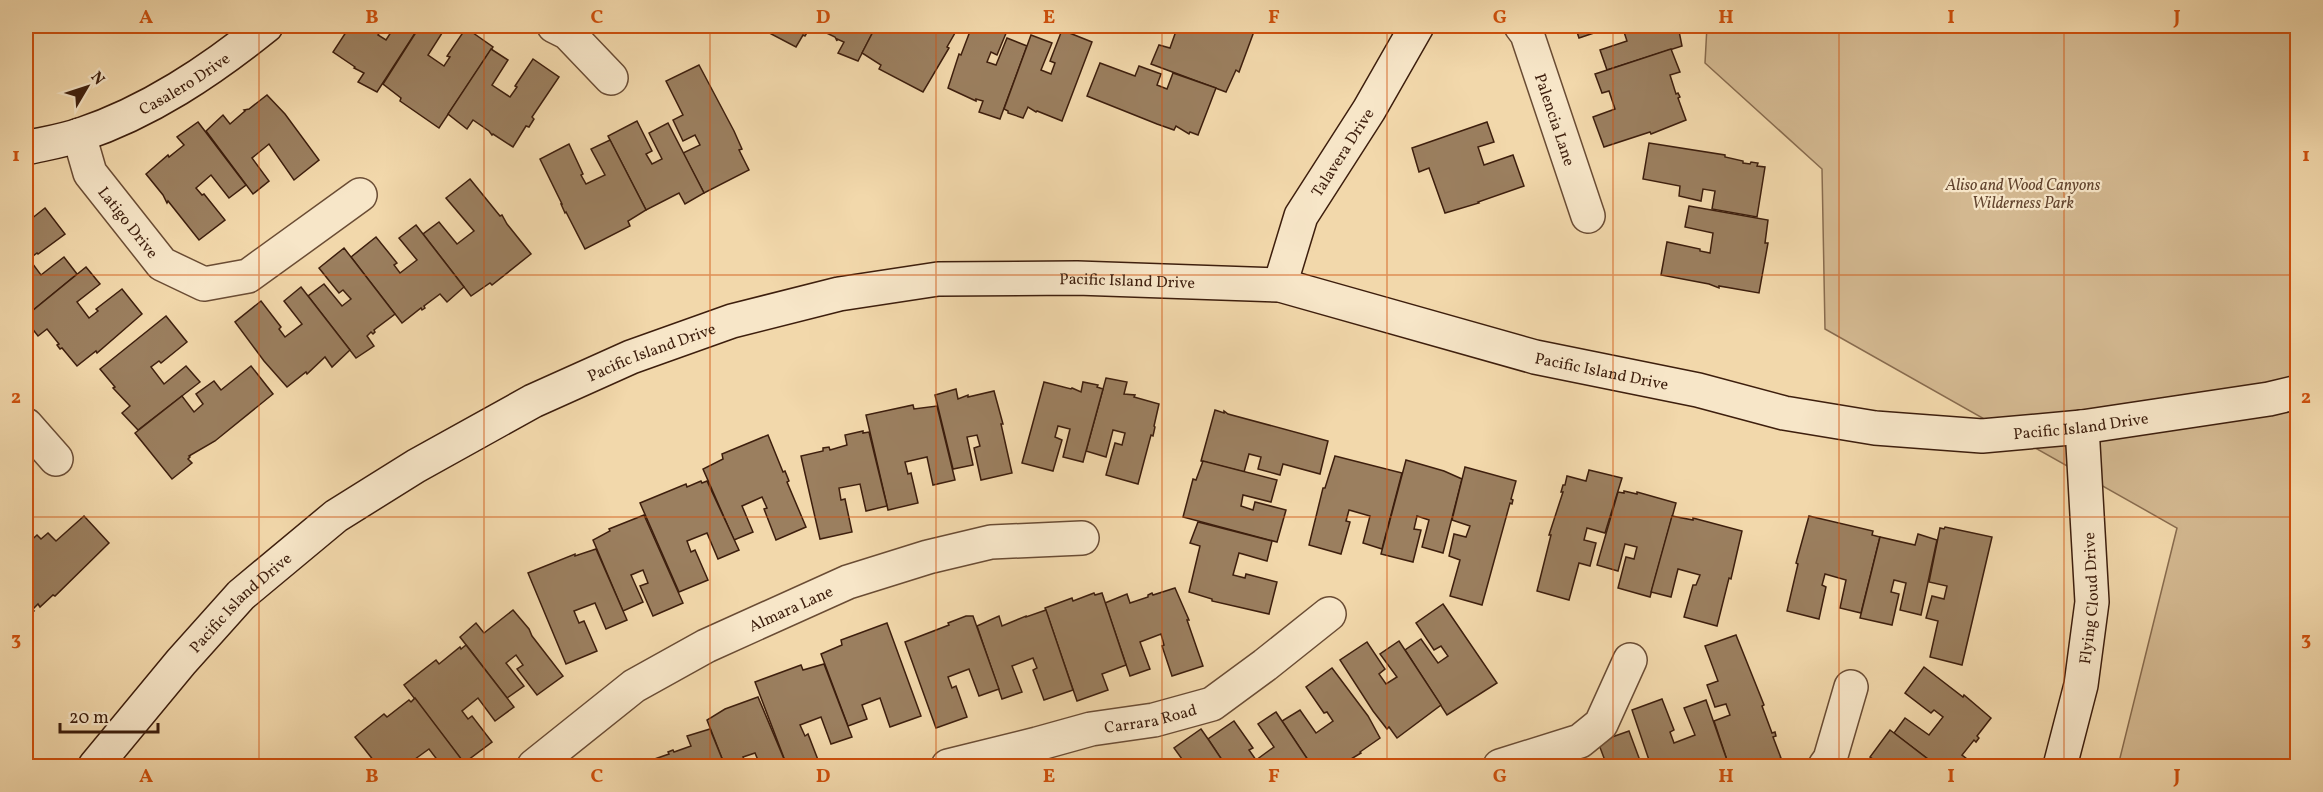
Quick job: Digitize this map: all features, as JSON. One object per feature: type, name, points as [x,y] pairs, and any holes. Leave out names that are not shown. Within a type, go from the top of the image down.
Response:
[{"type":"street","name":"Casalero Drive","points":[[26,148],[79,135],[154,104],[225,59],[266,26]]},
{"type":"street","points":[[554,26],[568,33],[611,78]]},
{"type":"street","name":"Talavera Drive","points":[[1280,285],[1301,216],[1369,110],[1417,26]]},
{"type":"street","name":"Palencia Lane","points":[[1521,26],[1527,34],[1588,216]]},
{"type":"street","name":"Latigo Drive","points":[[79,135],[90,173],[162,264],[204,284],[248,276],[360,195]]},
{"type":"street","name":"Pacific Island Drive","points":[[95,766],[181,662],[241,595],[336,516],[416,466],[533,401],[631,357],[732,321],[840,294],[938,279],[1077,278],[1280,285],[1534,357],[1698,390],[1784,413],[1875,428],[1982,436],[2082,427],[2269,399],[2298,392]]},
{"type":"street","points":[[26,425],[56,459]]},
{"type":"street","name":"Flying Cloud Drive","points":[[2060,766],[2081,685],[2092,602],[2082,427]]},
{"type":"street","name":"Almara Lane","points":[[534,766],[634,686],[706,646],[848,582],[928,557],[991,542],[1082,538]]},
{"type":"street","name":"Carrara Road","points":[[948,766],[1041,755],[1091,729],[1155,720],[1212,704],[1329,614]]},
{"type":"street","points":[[1500,766],[1580,741],[1602,724],[1630,660]]},
{"type":"street","points":[[1825,766],[1830,759],[1851,687]]},
{"type":"green space","name":"Aliso and Wood Canyons Wilderness Park","points":[[1707,26],[2297,26],[2297,766],[2118,766],[2177,528],[1825,329],[1822,169],[1705,63]]},
{"type":"building","points":[[350,26],[384,26],[378,35],[386,40],[395,26],[419,27],[377,92],[358,82],[364,73],[333,52]]},
{"type":"building","points":[[420,26],[437,26],[444,30],[428,55],[444,66],[450,57],[447,56],[466,28],[493,47],[439,128],[400,101],[401,98],[383,84]]},
{"type":"building","points":[[756,26],[811,26],[796,47]]},
{"type":"building","points":[[812,26],[876,26],[858,61],[838,53],[844,42],[837,39],[837,41],[835,37]]},
{"type":"building","points":[[876,26],[915,26],[922,29],[924,26],[959,26],[923,92],[879,69],[881,65],[862,53]]},
{"type":"building","points":[[972,26],[1009,26],[997,55],[991,52],[987,62],[996,65],[1007,38],[1027,46],[1000,119],[979,112],[983,101],[976,99],[976,101],[948,88],[959,54],[961,55]]},
{"type":"building","points":[[1162,26],[1256,26],[1239,72],[1236,70],[1226,92],[1151,64],[1159,45],[1170,48],[1176,31]]},
{"type":"building","points":[[1575,26],[1611,26],[1612,27],[1579,38]]},
{"type":"building","points":[[1622,26],[1678,26],[1682,46],[1607,70],[1600,50],[1627,41]]},
{"type":"building","points":[[1062,30],[1092,42],[1062,121],[1028,107],[1023,118],[1008,113],[1004,109],[1031,35],[1052,43],[1041,70],[1051,74],[1055,63],[1050,61]]},
{"type":"building","points":[[491,49],[508,60],[492,85],[510,97],[533,59],[559,77],[532,117],[534,119],[529,127],[526,126],[513,147],[492,135],[473,120],[467,129],[448,114]]},
{"type":"building","points":[[1671,49],[1680,72],[1670,75],[1676,94],[1678,93],[1680,97],[1678,98],[1686,120],[1651,134],[1650,132],[1604,147],[1593,117],[1615,109],[1609,91],[1602,93],[1595,74]]},
{"type":"building","points":[[1100,63],[1135,76],[1139,66],[1161,74],[1157,85],[1167,89],[1173,73],[1216,88],[1198,135],[1190,132],[1189,134],[1176,126],[1174,130],[1087,96]]},
{"type":"building","points":[[699,65],[734,131],[742,149],[739,150],[749,170],[704,193],[683,153],[700,145],[695,135],[683,141],[673,120],[683,115],[666,81]]},
{"type":"building","points":[[267,95],[285,114],[319,160],[294,180],[269,144],[252,158],[269,181],[253,194],[206,131],[223,115],[230,124],[244,110],[249,109]]},
{"type":"building","points":[[637,121],[652,151],[646,154],[652,164],[662,159],[649,133],[668,123],[704,193],[685,204],[679,193],[646,210],[608,136]]},
{"type":"building","points":[[198,122],[246,185],[229,198],[211,175],[196,188],[202,195],[204,194],[225,220],[199,240],[146,174],[184,145],[177,137]]},
{"type":"building","points":[[1487,122],[1494,142],[1478,147],[1484,165],[1513,155],[1524,186],[1445,213],[1429,168],[1419,172],[1412,148]]},
{"type":"building","points":[[610,140],[646,210],[628,221],[630,226],[585,249],[540,159],[569,144],[586,184],[605,175],[591,149]]},
{"type":"building","points":[[1649,143],[1725,155],[1725,157],[1743,161],[1743,163],[1758,163],[1757,166],[1765,167],[1757,217],[1712,209],[1715,191],[1703,189],[1701,201],[1679,196],[1680,186],[1643,179]]},
{"type":"building","points":[[470,179],[500,216],[502,215],[531,254],[492,285],[490,283],[471,296],[423,234],[439,222],[457,244],[474,231],[446,198]]},
{"type":"building","points":[[1689,206],[1768,220],[1765,243],[1768,243],[1759,293],[1719,286],[1719,288],[1661,275],[1667,242],[1710,253],[1713,233],[1685,227]]},
{"type":"building","points":[[45,208],[65,234],[29,259],[41,275],[64,257],[77,274],[26,316],[26,223]]},
{"type":"building","points":[[416,225],[464,287],[447,302],[440,294],[424,306],[425,308],[422,310],[421,308],[402,323],[351,257],[376,237],[397,263],[394,265],[400,273],[417,260],[399,238]]},
{"type":"building","points":[[344,248],[395,314],[374,330],[373,334],[371,332],[367,336],[374,346],[356,358],[308,296],[324,284],[342,306],[351,299],[343,290],[339,293],[319,268]]},
{"type":"building","points":[[86,267],[100,284],[77,302],[89,318],[98,311],[96,309],[122,289],[142,314],[97,353],[96,351],[77,366],[62,348],[60,349],[57,345],[59,344],[47,329],[38,336],[27,322],[29,321],[26,316]]},
{"type":"building","points":[[301,287],[350,350],[332,367],[325,357],[307,374],[306,372],[287,387],[235,322],[261,301],[281,327],[279,329],[285,337],[302,324],[284,301]]},
{"type":"building","points":[[166,316],[187,342],[161,363],[159,361],[151,367],[164,384],[186,366],[200,382],[138,430],[122,413],[130,406],[113,388],[115,387],[100,369]]},
{"type":"building","points":[[251,366],[273,394],[215,441],[189,456],[188,459],[192,463],[172,479],[135,433],[182,396],[194,412],[203,404],[196,394],[214,381],[221,390]]},
{"type":"building","points":[[1106,378],[1127,382],[1124,394],[1135,395],[1134,397],[1159,404],[1153,436],[1151,435],[1138,484],[1106,475],[1115,443],[1122,445],[1125,433],[1113,430],[1106,457],[1086,451]]},
{"type":"building","points":[[1044,382],[1081,392],[1083,382],[1098,385],[1097,387],[1103,389],[1083,462],[1063,457],[1070,429],[1058,426],[1055,437],[1062,440],[1053,471],[1022,463]]},
{"type":"building","points":[[956,389],[958,399],[994,391],[1012,473],[981,480],[974,448],[980,446],[977,435],[967,437],[973,465],[953,469],[935,395]]},
{"type":"building","points":[[913,405],[914,409],[937,406],[955,480],[933,485],[927,457],[905,462],[908,474],[911,473],[918,503],[888,510],[866,415]]},
{"type":"building","points":[[1215,410],[1328,441],[1320,474],[1283,464],[1280,475],[1258,469],[1261,457],[1249,454],[1244,472],[1201,461]]},
{"type":"building","points":[[863,431],[863,433],[869,432],[887,506],[866,511],[860,484],[839,488],[841,500],[845,499],[852,532],[820,539],[801,456],[823,451],[823,448],[829,447],[830,450],[847,445],[845,435]]},
{"type":"building","points":[[768,435],[783,472],[785,471],[789,481],[787,482],[806,527],[776,540],[764,509],[767,508],[762,497],[742,506],[753,532],[734,540],[703,469],[723,459],[722,454]]},
{"type":"building","points":[[1335,456],[1402,473],[1382,549],[1363,543],[1370,516],[1349,510],[1346,521],[1350,522],[1341,554],[1309,545],[1323,488],[1325,488]]},
{"type":"building","points":[[1406,460],[1462,479],[1443,553],[1422,547],[1429,520],[1417,516],[1414,529],[1421,530],[1413,562],[1381,554]]},
{"type":"building","points":[[1203,461],[1277,480],[1271,502],[1243,495],[1241,506],[1253,510],[1255,502],[1286,510],[1277,542],[1183,517],[1193,479],[1196,480]]},
{"type":"building","points":[[1465,467],[1516,481],[1511,499],[1512,504],[1510,503],[1482,605],[1450,596],[1460,560],[1449,556],[1454,534],[1466,537],[1470,526],[1452,520]]},
{"type":"building","points":[[1589,470],[1622,478],[1605,533],[1587,528],[1584,540],[1596,543],[1590,566],[1579,563],[1569,600],[1537,591],[1563,485],[1565,485],[1567,476],[1586,481]]},
{"type":"building","points":[[701,481],[702,483],[707,481],[739,550],[718,559],[707,533],[687,541],[691,552],[695,550],[708,580],[679,592],[640,503],[686,484],[687,487]]},
{"type":"building","points":[[1624,491],[1637,494],[1637,492],[1676,503],[1650,597],[1618,588],[1626,557],[1634,559],[1637,547],[1625,544],[1618,571],[1597,565],[1618,492],[1624,493]]},
{"type":"building","points":[[644,515],[683,603],[653,616],[640,586],[648,583],[643,570],[631,575],[643,602],[623,611],[593,540],[610,531],[609,529]]},
{"type":"building","points":[[84,516],[109,543],[55,596],[53,595],[40,607],[38,604],[29,616],[27,614],[26,616],[26,545],[37,535],[41,539],[48,533],[56,541]]},
{"type":"building","points":[[1672,516],[1693,520],[1693,518],[1742,531],[1717,626],[1684,617],[1693,585],[1696,585],[1700,575],[1678,569],[1671,597],[1651,592]]},
{"type":"building","points":[[1809,516],[1873,531],[1872,535],[1880,537],[1861,613],[1840,608],[1846,580],[1825,574],[1822,585],[1826,587],[1819,619],[1787,611],[1798,564],[1796,563]]},
{"type":"building","points":[[1198,522],[1272,541],[1267,561],[1239,553],[1233,575],[1245,578],[1246,574],[1277,582],[1269,614],[1212,601],[1212,599],[1189,592],[1200,546],[1190,543]]},
{"type":"building","points":[[1945,527],[1992,537],[1962,665],[1930,657],[1938,621],[1926,618],[1932,596],[1944,599],[1947,586],[1929,582],[1940,528]]},
{"type":"building","points":[[1918,534],[1937,540],[1921,615],[1900,610],[1906,583],[1894,580],[1891,592],[1899,594],[1892,625],[1860,618],[1880,537],[1915,545]]},
{"type":"building","points":[[596,549],[627,620],[606,629],[595,603],[574,611],[579,623],[584,621],[597,651],[566,664],[528,573],[575,554],[575,556]]},
{"type":"building","points":[[1175,588],[1189,620],[1187,620],[1203,666],[1172,676],[1162,646],[1164,645],[1161,634],[1140,642],[1150,669],[1130,676],[1105,603],[1127,594],[1130,603],[1148,597],[1152,593],[1153,595]]},
{"type":"building","points":[[1094,593],[1095,595],[1102,593],[1126,665],[1102,674],[1108,690],[1077,701],[1045,608]]},
{"type":"building","points":[[1443,604],[1497,683],[1447,715],[1405,650],[1421,639],[1438,663],[1448,656],[1441,646],[1434,650],[1416,623]]},
{"type":"building","points":[[513,610],[563,676],[537,695],[517,669],[523,665],[516,655],[506,663],[524,686],[507,698],[460,637],[476,623],[484,633]]},
{"type":"building","points":[[1046,610],[1073,690],[1044,700],[1033,670],[1037,668],[1033,658],[1012,666],[1022,692],[1002,699],[977,626],[999,616],[1002,626]]},
{"type":"building","points":[[966,616],[973,616],[999,689],[979,696],[969,669],[948,677],[952,688],[956,686],[967,717],[936,728],[905,642]]},
{"type":"building","points":[[887,623],[921,716],[890,727],[880,698],[862,705],[867,719],[848,726],[821,654],[842,645],[841,640]]},
{"type":"building","points":[[1736,635],[1764,705],[1762,706],[1772,733],[1775,732],[1776,736],[1773,737],[1781,758],[1758,766],[1729,766],[1714,721],[1730,715],[1726,704],[1715,707],[1707,685],[1718,681],[1705,646]]},
{"type":"building","points":[[1399,641],[1441,705],[1397,738],[1373,711],[1340,660],[1367,642],[1385,669],[1379,674],[1386,684],[1397,677],[1380,654]]},
{"type":"building","points":[[466,645],[514,707],[495,721],[478,698],[462,711],[468,719],[472,716],[492,742],[464,763],[404,685],[436,660],[439,664],[460,647],[461,649]]},
{"type":"building","points":[[824,664],[852,737],[831,744],[821,717],[800,725],[805,736],[808,734],[820,765],[787,766],[755,682],[801,665],[803,670]]},
{"type":"building","points":[[1924,667],[1963,697],[1964,695],[1991,718],[1977,736],[1979,738],[1976,742],[1974,740],[1962,755],[1971,762],[1967,766],[1937,766],[1894,733],[1905,718],[1929,735],[1943,717],[1934,710],[1931,713],[1905,693]]},
{"type":"building","points":[[1332,668],[1368,716],[1380,738],[1342,766],[1312,766],[1282,721],[1300,710],[1316,733],[1333,721],[1327,712],[1324,713],[1306,687]]},
{"type":"building","points":[[758,697],[787,766],[755,766],[760,765],[755,753],[743,757],[747,766],[725,766],[707,720],[725,709]]},
{"type":"building","points":[[415,698],[462,760],[453,766],[442,766],[429,749],[411,762],[415,766],[378,766],[355,737],[384,714],[387,717]]},
{"type":"building","points":[[1662,699],[1674,730],[1670,732],[1674,743],[1695,735],[1684,708],[1706,700],[1729,766],[1651,766],[1632,710]]},
{"type":"building","points":[[1276,712],[1312,766],[1226,766],[1208,739],[1234,721],[1253,748],[1249,750],[1256,760],[1274,747],[1258,724]]},
{"type":"building","points":[[710,729],[725,766],[648,766],[646,762],[669,754],[668,752],[673,750],[674,752],[691,746],[687,736]]},
{"type":"building","points":[[1201,729],[1226,766],[1187,766],[1174,748]]},
{"type":"building","points":[[1890,730],[1937,766],[1883,766],[1870,757]]},
{"type":"building","points":[[1629,731],[1642,766],[1607,766],[1598,742]]}]
